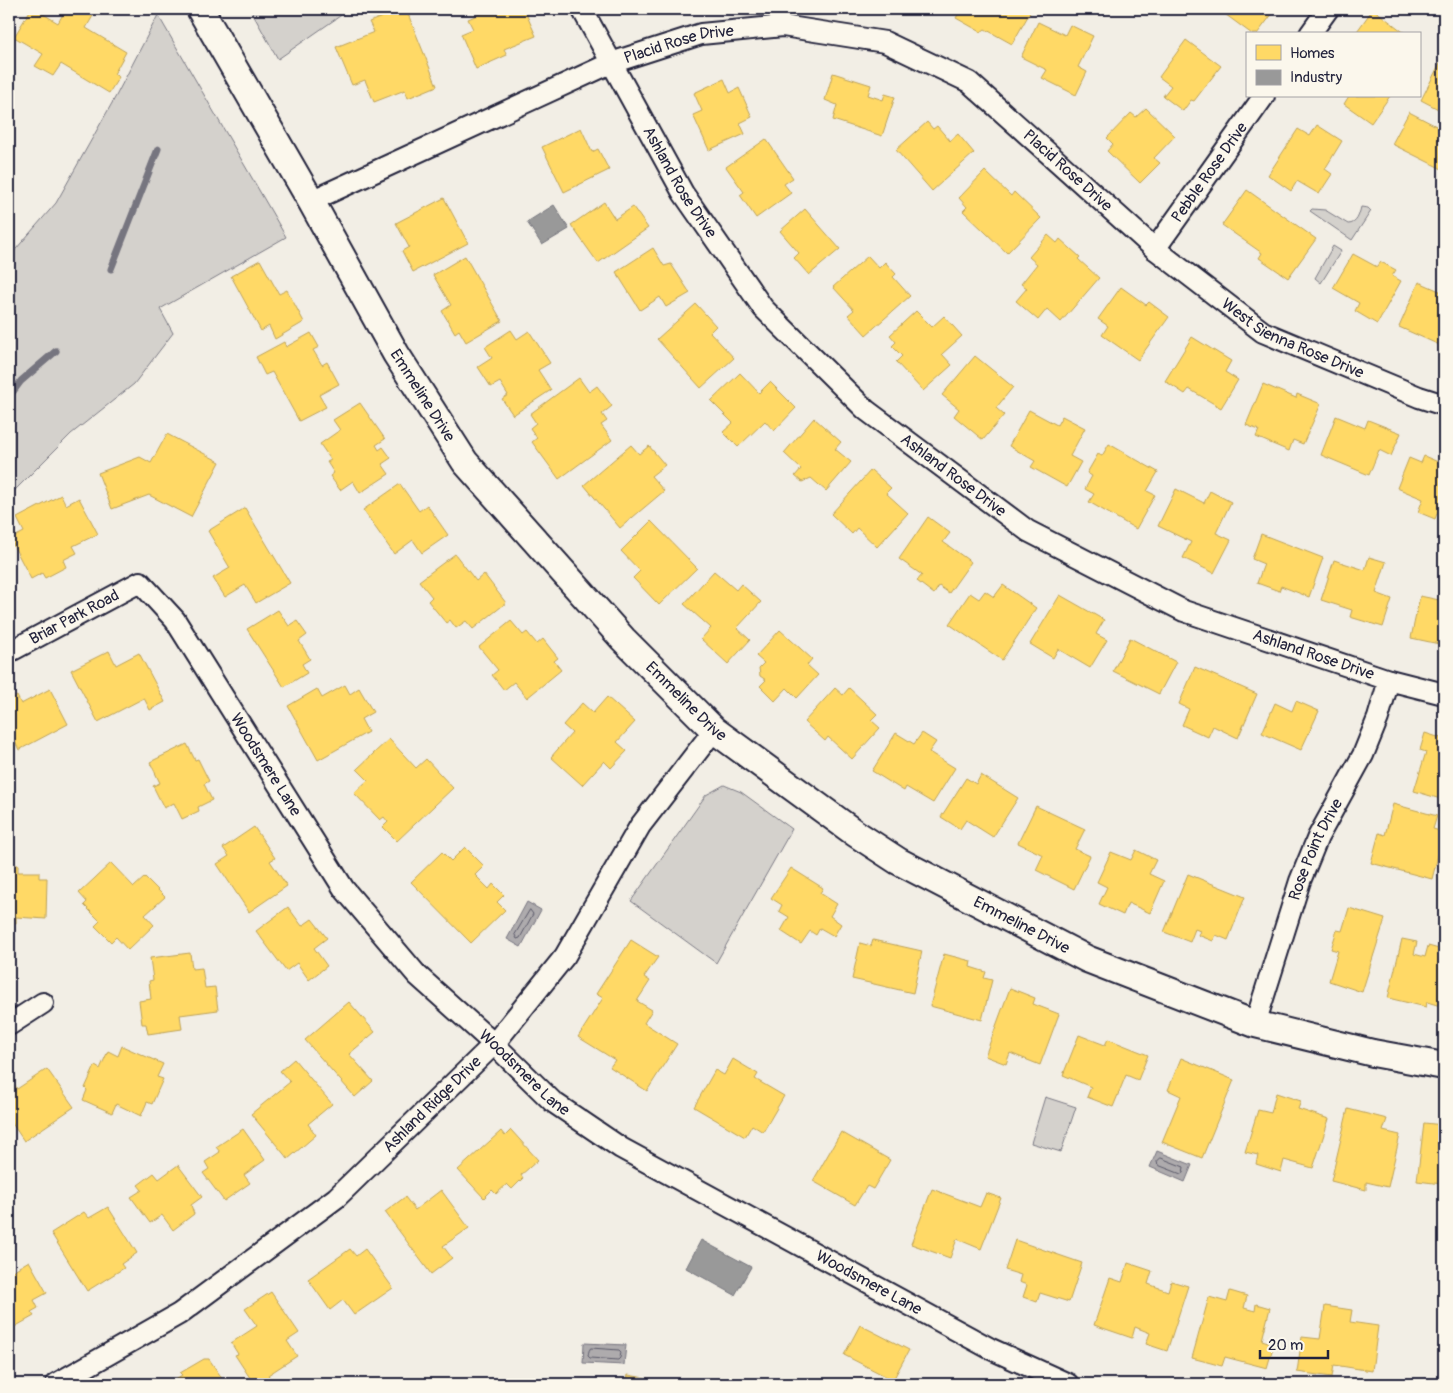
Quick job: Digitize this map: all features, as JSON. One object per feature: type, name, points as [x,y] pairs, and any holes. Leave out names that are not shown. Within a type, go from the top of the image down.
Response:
[{"type":"street","name":"Emmeline Drive","points":[[200,9],[311,201],[396,354],[465,462],[623,640],[714,730],[855,833],[898,861],[1087,959],[1256,1024],[1373,1053],[1444,1066]]},
{"type":"street","name":"Ashland Rose Drive","points":[[582,9],[683,193],[764,308],[866,410],[1028,531],[1184,611],[1389,680],[1444,694]]},
{"type":"street","points":[[1311,32],[1328,9]]},
{"type":"street","name":"Placid Rose Drive","points":[[311,201],[611,63],[701,34],[783,26],[885,42],[969,82],[1155,249]]},
{"type":"street","name":"Pebble Rose Drive","points":[[1155,249],[1263,98]]},
{"type":"street","name":"West Sienna Rose Drive","points":[[1155,249],[1263,332],[1419,397],[1444,404]]},
{"type":"street","name":"Briar Park Road","points":[[9,652],[140,582]]},
{"type":"street","name":"Woodsmere Lane","points":[[140,582],[175,620],[344,888],[417,975],[494,1044],[553,1102],[621,1148],[991,1349],[1068,1384]]},
{"type":"street","name":"Rose Point Drive","points":[[1256,1024],[1300,881],[1318,837],[1364,755],[1378,718],[1389,680]]},
{"type":"street","name":"Ashland Ridge Drive","points":[[56,1384],[179,1314],[336,1198],[494,1044],[566,956],[640,826],[714,730]]},
{"type":"street","points":[[9,1025],[43,1003]]},
{"type":"shaded area","points":[[250,9],[350,9],[278,59]]},
{"type":"shaded area","points":[[158,15],[286,237],[160,309],[173,333],[134,384],[71,434],[9,496],[9,257],[56,203],[116,96]]},
{"type":"shaded area","points":[[1361,207],[1368,208],[1371,211],[1352,240],[1310,211],[1312,209],[1325,210],[1351,224],[1356,221]]},
{"type":"shaded area","points":[[1333,246],[1341,251],[1321,283],[1315,278]]},
{"type":"shaded area","points":[[724,785],[741,792],[792,829],[716,963],[631,901],[706,795]]},
{"type":"shaded area","points":[[1045,1097],[1076,1107],[1061,1152],[1031,1143]]},
{"type":"water","points":[[527,902],[541,910],[521,947],[507,939]]},
{"type":"water","points":[[1157,1151],[1192,1165],[1185,1182],[1150,1167]]},
{"type":"water","points":[[584,1343],[626,1345],[624,1365],[583,1363]]},
{"type":"building: Homes","points":[[31,9],[35,9],[58,23],[66,9],[86,9],[94,14],[86,28],[126,52],[114,74],[119,77],[109,93],[61,64],[53,76],[35,66],[43,54],[14,37]]},
{"type":"building: Homes","points":[[406,9],[437,86],[408,98],[405,90],[374,102],[365,80],[352,85],[336,47],[374,32],[369,22]]},
{"type":"building: Homes","points":[[492,9],[524,9],[536,36],[504,49],[507,55],[476,69],[461,34],[473,29],[468,19]]},
{"type":"building: Homes","points":[[961,9],[1032,9],[1012,44],[985,29],[981,32],[956,18]]},
{"type":"building: Homes","points":[[1218,9],[1276,9],[1259,32],[1249,32]]},
{"type":"building: Homes","points":[[1373,9],[1403,32],[1356,32]]},
{"type":"building: Homes","points":[[1038,22],[1065,35],[1070,25],[1093,36],[1078,67],[1087,72],[1076,95],[1042,78],[1047,70],[1021,57]]},
{"type":"building: Homes","points":[[1186,40],[1221,66],[1194,101],[1191,100],[1183,111],[1163,96],[1171,86],[1159,77]]},
{"type":"building: Homes","points":[[1444,55],[1444,112],[1421,100]]},
{"type":"building: Homes","points":[[833,73],[871,85],[868,95],[883,100],[885,94],[895,97],[882,136],[833,120],[837,105],[825,100]]},
{"type":"building: Homes","points":[[724,79],[730,93],[739,88],[752,117],[740,123],[745,134],[709,150],[693,115],[702,111],[694,93]]},
{"type":"building: Homes","points":[[1348,98],[1389,98],[1371,123],[1344,104]]},
{"type":"building: Homes","points":[[1146,108],[1175,136],[1154,158],[1160,163],[1140,183],[1107,151],[1113,144],[1107,138],[1131,113],[1136,117]]},
{"type":"building: Homes","points":[[1409,112],[1444,130],[1440,139],[1444,141],[1444,170],[1392,144]]},
{"type":"building: Homes","points":[[927,122],[933,129],[937,126],[950,141],[958,134],[974,153],[932,191],[896,150]]},
{"type":"building: Homes","points":[[1317,125],[1342,141],[1325,169],[1332,174],[1319,194],[1297,181],[1291,191],[1268,175],[1298,129],[1310,136]]},
{"type":"building: Homes","points":[[581,128],[592,152],[598,149],[609,170],[564,192],[542,147]]},
{"type":"building: Homes","points":[[766,139],[793,178],[784,184],[791,193],[756,218],[740,195],[744,192],[726,167]]},
{"type":"building: Homes","points":[[985,171],[1011,196],[1014,192],[1041,218],[1007,253],[963,211],[967,207],[959,198]]},
{"type":"building: Homes","points":[[1247,190],[1316,239],[1288,278],[1259,258],[1262,253],[1222,225]]},
{"type":"building: Homes","points":[[444,198],[468,243],[413,272],[402,251],[409,247],[396,223]]},
{"type":"building: Homes","points":[[604,202],[615,219],[633,207],[648,228],[598,263],[571,225]]},
{"type":"building: Homes","points":[[805,209],[840,249],[809,275],[794,258],[799,253],[780,231]]},
{"type":"building: Homes","points":[[1048,235],[1057,243],[1060,239],[1099,278],[1061,322],[1047,309],[1038,320],[1016,301],[1027,288],[1021,284],[1037,264],[1029,257]]},
{"type":"building: Homes","points":[[653,248],[664,266],[671,264],[690,293],[666,307],[660,297],[640,310],[616,272]]},
{"type":"building: Homes","points":[[1353,254],[1377,267],[1381,262],[1396,270],[1392,276],[1401,281],[1377,324],[1355,311],[1359,303],[1333,288]]},
{"type":"building: Homes","points":[[465,256],[502,321],[466,342],[459,330],[455,333],[442,311],[451,305],[433,275]]},
{"type":"building: Homes","points":[[868,256],[879,268],[885,262],[896,274],[893,277],[910,296],[866,335],[848,315],[854,310],[833,287]]},
{"type":"building: Homes","points":[[260,260],[279,294],[287,290],[304,322],[275,339],[269,326],[261,331],[231,276]]},
{"type":"building: Homes","points":[[1419,282],[1444,293],[1444,347],[1399,327]]},
{"type":"building: Homes","points":[[1121,287],[1146,305],[1149,302],[1169,317],[1138,360],[1102,335],[1108,326],[1098,319]]},
{"type":"building: Homes","points":[[696,304],[716,326],[710,332],[734,358],[701,388],[657,339]]},
{"type":"building: Homes","points":[[916,311],[932,327],[944,316],[962,336],[942,354],[952,365],[923,391],[896,362],[902,356],[892,346],[896,342],[890,335]]},
{"type":"building: Homes","points":[[511,330],[517,339],[529,331],[550,363],[538,370],[551,390],[513,415],[502,399],[508,395],[500,382],[491,387],[478,367],[492,358],[485,347]]},
{"type":"building: Homes","points":[[311,333],[319,347],[313,350],[322,365],[327,362],[339,384],[319,395],[326,407],[299,421],[272,372],[265,375],[256,357],[284,342],[286,347]]},
{"type":"building: Homes","points":[[1192,337],[1231,361],[1225,372],[1238,380],[1221,408],[1189,389],[1185,394],[1165,381]]},
{"type":"building: Homes","points":[[975,356],[1013,387],[996,408],[1004,415],[983,440],[954,416],[959,409],[942,395]]},
{"type":"building: Homes","points":[[740,373],[759,393],[770,382],[796,408],[774,431],[765,421],[738,447],[723,432],[733,423],[711,401]]},
{"type":"building: Homes","points":[[579,378],[589,392],[597,386],[612,406],[602,414],[607,421],[601,425],[612,440],[559,479],[532,442],[537,438],[530,428],[536,423],[530,414]]},
{"type":"building: Homes","points":[[1263,384],[1296,398],[1297,394],[1321,404],[1303,444],[1293,440],[1289,451],[1256,437],[1259,430],[1246,425]]},
{"type":"building: Homes","points":[[360,403],[385,439],[376,445],[379,450],[383,447],[391,458],[382,464],[389,474],[360,493],[353,481],[340,490],[330,476],[334,473],[327,462],[331,460],[320,444],[340,430],[333,420]]},
{"type":"building: Homes","points":[[1029,410],[1057,425],[1062,416],[1085,428],[1070,456],[1081,462],[1067,487],[1031,467],[1035,461],[1009,446]]},
{"type":"building: Homes","points":[[1336,416],[1365,428],[1368,420],[1401,433],[1391,456],[1379,450],[1369,475],[1321,455]]},
{"type":"building: Homes","points":[[814,418],[841,442],[835,449],[851,462],[826,491],[811,478],[802,482],[795,476],[801,469],[784,453]]},
{"type":"building: Homes","points":[[167,434],[220,462],[191,517],[149,495],[112,509],[98,473],[140,457],[151,463]]},
{"type":"building: Homes","points":[[1109,444],[1158,472],[1147,491],[1155,495],[1136,529],[1089,502],[1094,494],[1085,489],[1092,476],[1087,473],[1098,454],[1102,456]]},
{"type":"building: Homes","points":[[631,445],[639,454],[649,446],[665,465],[651,476],[664,491],[620,528],[584,485]]},
{"type":"building: Homes","points":[[1424,456],[1443,464],[1444,462],[1444,508],[1440,506],[1435,519],[1418,512],[1423,499],[1397,488],[1409,458],[1421,463]]},
{"type":"building: Homes","points":[[871,470],[891,488],[886,493],[908,513],[877,547],[857,528],[852,534],[831,514]]},
{"type":"building: Homes","points":[[400,484],[419,511],[427,505],[448,535],[422,553],[413,540],[394,554],[363,510]]},
{"type":"building: Homes","points":[[1176,489],[1204,503],[1210,491],[1231,502],[1216,533],[1231,540],[1214,573],[1183,558],[1191,542],[1158,526]]},
{"type":"building: Homes","points":[[61,495],[66,505],[79,498],[98,534],[73,546],[77,553],[63,560],[66,567],[45,578],[42,573],[31,579],[10,539],[24,532],[17,518]]},
{"type":"building: Homes","points":[[245,508],[290,583],[256,603],[245,585],[225,597],[213,578],[230,568],[208,531]]},
{"type":"building: Homes","points":[[928,517],[950,533],[943,542],[971,562],[949,593],[939,586],[934,594],[917,581],[922,575],[899,559]]},
{"type":"building: Homes","points":[[651,521],[697,568],[659,605],[633,578],[640,571],[621,551]]},
{"type":"building: Homes","points":[[1261,534],[1323,558],[1309,597],[1281,586],[1279,591],[1257,583],[1264,564],[1252,559]]},
{"type":"building: Homes","points":[[455,554],[476,581],[484,574],[506,603],[473,629],[466,621],[456,628],[450,620],[446,623],[428,601],[432,597],[419,581]]},
{"type":"building: Homes","points":[[1369,557],[1386,562],[1376,593],[1392,599],[1383,627],[1350,617],[1352,610],[1321,600],[1334,560],[1365,570]]},
{"type":"building: Homes","points":[[714,571],[736,590],[741,584],[761,602],[737,628],[750,640],[728,664],[701,639],[711,628],[684,604]]},
{"type":"building: Homes","points":[[1003,585],[1036,608],[1002,660],[949,624],[970,593],[979,599],[985,591],[994,597]]},
{"type":"building: Homes","points":[[1060,595],[1104,620],[1096,634],[1107,640],[1090,668],[1058,649],[1053,658],[1030,644]]},
{"type":"building: Homes","points":[[1420,596],[1444,601],[1444,645],[1411,638]]},
{"type":"building: Homes","points":[[278,610],[289,626],[297,621],[307,635],[299,641],[310,659],[302,664],[307,673],[284,687],[247,629]]},
{"type":"building: Homes","points":[[511,621],[523,635],[527,632],[537,644],[543,639],[558,658],[554,661],[561,670],[527,698],[514,682],[504,690],[492,675],[498,670],[479,647]]},
{"type":"building: Homes","points":[[780,630],[812,659],[807,665],[818,675],[797,698],[787,688],[775,701],[760,686],[766,680],[760,676],[759,668],[764,663],[756,656]]},
{"type":"building: Homes","points":[[1130,638],[1176,662],[1159,694],[1113,671]]},
{"type":"building: Homes","points":[[109,651],[116,665],[139,653],[165,702],[150,710],[144,698],[98,722],[71,670]]},
{"type":"building: Homes","points":[[1195,667],[1257,694],[1238,738],[1213,726],[1208,737],[1182,725],[1189,709],[1179,704]]},
{"type":"building: Homes","points":[[345,685],[350,694],[359,688],[373,712],[361,719],[368,732],[318,760],[288,706],[317,689],[322,698]]},
{"type":"building: Homes","points":[[835,688],[843,695],[849,688],[877,714],[871,720],[880,728],[852,759],[828,737],[825,741],[804,722]]},
{"type":"building: Homes","points":[[50,689],[68,724],[19,750],[12,736],[9,738],[9,700],[17,696],[21,704]]},
{"type":"building: Homes","points":[[607,697],[635,722],[617,742],[627,751],[611,768],[604,761],[582,785],[551,757],[572,733],[563,725],[582,703],[593,713]]},
{"type":"building: Homes","points":[[1296,701],[1319,711],[1301,750],[1262,733],[1275,703],[1292,711]]},
{"type":"building: Homes","points":[[896,733],[914,744],[922,733],[936,742],[929,752],[955,768],[933,803],[906,787],[904,791],[872,771]]},
{"type":"building: Homes","points":[[1425,733],[1444,739],[1444,800],[1414,791],[1426,752],[1420,750]]},
{"type":"building: Homes","points":[[389,739],[416,768],[426,759],[453,788],[397,841],[383,827],[388,822],[384,817],[380,820],[354,793],[368,780],[357,769]]},
{"type":"building: Homes","points":[[187,744],[195,760],[198,759],[209,781],[204,784],[212,800],[198,807],[199,811],[182,819],[174,803],[164,808],[153,786],[160,783],[150,762]]},
{"type":"building: Homes","points":[[981,775],[1018,798],[993,837],[966,820],[960,829],[941,817],[966,778],[976,784]]},
{"type":"building: Homes","points":[[1393,804],[1437,816],[1433,829],[1444,832],[1432,879],[1371,863],[1379,833],[1385,835]]},
{"type":"building: Homes","points":[[1036,806],[1085,829],[1075,849],[1090,856],[1074,889],[1036,870],[1043,855],[1018,843]]},
{"type":"building: Homes","points":[[254,827],[275,858],[270,861],[287,886],[249,912],[217,864],[229,856],[223,848]]},
{"type":"building: Homes","points":[[465,847],[484,866],[475,875],[489,889],[493,884],[504,895],[497,902],[505,910],[471,943],[411,882],[442,852],[451,861]]},
{"type":"building: Homes","points":[[1136,850],[1156,860],[1149,874],[1164,881],[1150,913],[1128,903],[1123,915],[1099,904],[1107,887],[1097,882],[1111,852],[1131,860]]},
{"type":"building: Homes","points":[[111,863],[134,887],[145,877],[165,897],[145,915],[154,925],[128,950],[116,937],[111,942],[95,926],[100,921],[84,905],[87,902],[79,893]]},
{"type":"building: Homes","points":[[9,865],[18,865],[18,872],[39,872],[39,878],[47,878],[46,919],[16,917],[16,923],[9,922]]},
{"type":"building: Homes","points":[[791,868],[823,888],[820,893],[837,904],[830,916],[841,924],[834,936],[820,928],[816,935],[810,931],[801,944],[781,931],[789,917],[779,911],[782,905],[771,898]]},
{"type":"building: Homes","points":[[1188,874],[1245,897],[1228,940],[1216,935],[1213,941],[1198,935],[1200,931],[1195,929],[1190,942],[1164,932]]},
{"type":"building: Homes","points":[[288,907],[302,926],[312,919],[327,938],[314,948],[327,966],[309,980],[297,963],[286,971],[256,931]]},
{"type":"building: Homes","points":[[1349,908],[1385,919],[1362,992],[1329,981],[1338,951],[1331,949],[1337,930],[1342,931]]},
{"type":"building: Homes","points":[[1402,939],[1417,942],[1414,954],[1425,957],[1428,946],[1443,950],[1441,960],[1444,961],[1444,1007],[1427,1002],[1426,1007],[1388,998]]},
{"type":"building: Homes","points":[[631,940],[658,957],[644,977],[650,981],[637,1001],[652,1010],[644,1023],[677,1044],[647,1091],[610,1067],[615,1060],[578,1037],[603,998],[596,994]]},
{"type":"building: Homes","points":[[873,940],[922,951],[913,993],[852,979],[860,943],[871,946]]},
{"type":"building: Homes","points":[[190,953],[192,969],[202,968],[205,988],[215,987],[218,1010],[180,1015],[182,1029],[148,1034],[146,1024],[142,1024],[139,1001],[151,999],[149,981],[153,980],[150,958]]},
{"type":"building: Homes","points":[[944,954],[971,961],[970,967],[986,972],[984,978],[992,980],[982,1020],[930,1006]]},
{"type":"building: Homes","points":[[1010,988],[1035,998],[1033,1004],[1059,1014],[1040,1065],[1010,1053],[1006,1064],[985,1056]]},
{"type":"building: Homes","points":[[349,1002],[375,1032],[349,1054],[373,1081],[355,1097],[305,1040]]},
{"type":"building: Homes","points":[[1079,1035],[1105,1045],[1108,1039],[1148,1055],[1138,1080],[1126,1075],[1113,1107],[1087,1097],[1091,1087],[1063,1075]]},
{"type":"building: Homes","points":[[122,1046],[163,1064],[157,1077],[163,1079],[152,1104],[147,1102],[141,1116],[116,1104],[112,1113],[83,1100],[87,1090],[85,1088],[95,1066],[100,1069],[108,1051],[118,1056]]},
{"type":"building: Homes","points":[[1181,1058],[1234,1080],[1202,1158],[1162,1142],[1181,1096],[1168,1090]]},
{"type":"building: Homes","points":[[294,1059],[332,1104],[308,1124],[316,1135],[288,1159],[251,1114],[290,1082],[280,1071]]},
{"type":"building: Homes","points":[[733,1059],[758,1074],[755,1079],[784,1096],[763,1132],[752,1125],[745,1137],[694,1107],[715,1070],[724,1075]]},
{"type":"building: Homes","points":[[47,1069],[74,1107],[24,1141],[9,1119],[9,1087],[14,1084],[17,1089]]},
{"type":"building: Homes","points":[[1276,1093],[1301,1101],[1298,1109],[1329,1119],[1313,1168],[1284,1160],[1281,1172],[1256,1164],[1258,1155],[1245,1152],[1258,1110],[1271,1113]]},
{"type":"building: Homes","points":[[1348,1109],[1387,1119],[1383,1131],[1400,1135],[1388,1187],[1366,1182],[1366,1190],[1331,1181]]},
{"type":"building: Homes","points":[[1424,1123],[1444,1125],[1444,1174],[1442,1184],[1417,1181]]},
{"type":"building: Homes","points":[[243,1129],[265,1160],[244,1175],[250,1183],[224,1201],[203,1173],[209,1169],[205,1162],[220,1152],[216,1147]]},
{"type":"building: Homes","points":[[511,1130],[538,1160],[521,1175],[523,1178],[512,1189],[507,1184],[496,1194],[492,1190],[484,1198],[458,1170],[501,1131],[505,1136]]},
{"type":"building: Homes","points":[[841,1132],[890,1160],[873,1189],[867,1186],[855,1205],[813,1181]]},
{"type":"building: Homes","points":[[178,1165],[202,1197],[191,1205],[194,1214],[173,1230],[162,1215],[150,1223],[131,1197],[142,1190],[138,1185],[154,1173],[159,1179]]},
{"type":"building: Homes","points":[[932,1189],[980,1207],[986,1193],[1001,1198],[981,1249],[957,1239],[950,1258],[911,1244]]},
{"type":"building: Homes","points":[[441,1190],[469,1228],[443,1246],[452,1258],[431,1274],[385,1212],[405,1197],[415,1210]]},
{"type":"building: Homes","points":[[108,1207],[137,1253],[121,1264],[124,1268],[87,1291],[51,1233],[84,1212],[89,1218]]},
{"type":"building: Homes","points":[[1015,1240],[1082,1263],[1069,1302],[1040,1293],[1037,1302],[1023,1297],[1027,1285],[1019,1282],[1021,1275],[1005,1270]]},
{"type":"building: Homes","points":[[350,1249],[356,1256],[365,1249],[393,1288],[354,1315],[343,1300],[330,1310],[308,1279]]},
{"type":"building: Homes","points":[[29,1261],[47,1293],[34,1300],[38,1308],[31,1312],[34,1316],[9,1330],[9,1273]]},
{"type":"building: Homes","points":[[1128,1263],[1152,1271],[1148,1284],[1168,1291],[1171,1281],[1188,1286],[1167,1351],[1146,1344],[1150,1333],[1135,1327],[1132,1338],[1094,1325],[1110,1278],[1122,1282]]},
{"type":"building: Homes","points":[[1230,1291],[1247,1296],[1244,1308],[1255,1311],[1256,1304],[1270,1308],[1262,1340],[1274,1344],[1267,1368],[1225,1357],[1222,1366],[1192,1358],[1209,1297],[1227,1302]]},
{"type":"building: Homes","points":[[271,1292],[299,1333],[287,1341],[297,1356],[268,1375],[270,1377],[259,1384],[254,1384],[235,1355],[238,1354],[231,1343],[257,1326],[245,1309]]},
{"type":"building: Homes","points":[[1325,1306],[1352,1310],[1350,1322],[1378,1326],[1372,1371],[1334,1365],[1332,1377],[1297,1372],[1302,1337],[1320,1339]]},
{"type":"building: Homes","points":[[860,1325],[909,1350],[893,1380],[844,1355]]},
{"type":"building: Homes","points":[[204,1359],[209,1359],[226,1384],[168,1384],[182,1375],[180,1373]]},
{"type":"building: Homes","points":[[628,1375],[669,1382],[669,1384],[626,1384]]},
{"type":"building: Industry","points":[[554,205],[569,229],[542,245],[527,222]]},
{"type":"building: Industry","points":[[701,1240],[751,1267],[735,1295],[686,1268]]},
{"type":"waterway","points":[[111,269],[158,149]]},
{"type":"waterway","points":[[9,397],[21,381],[56,351]]}]
